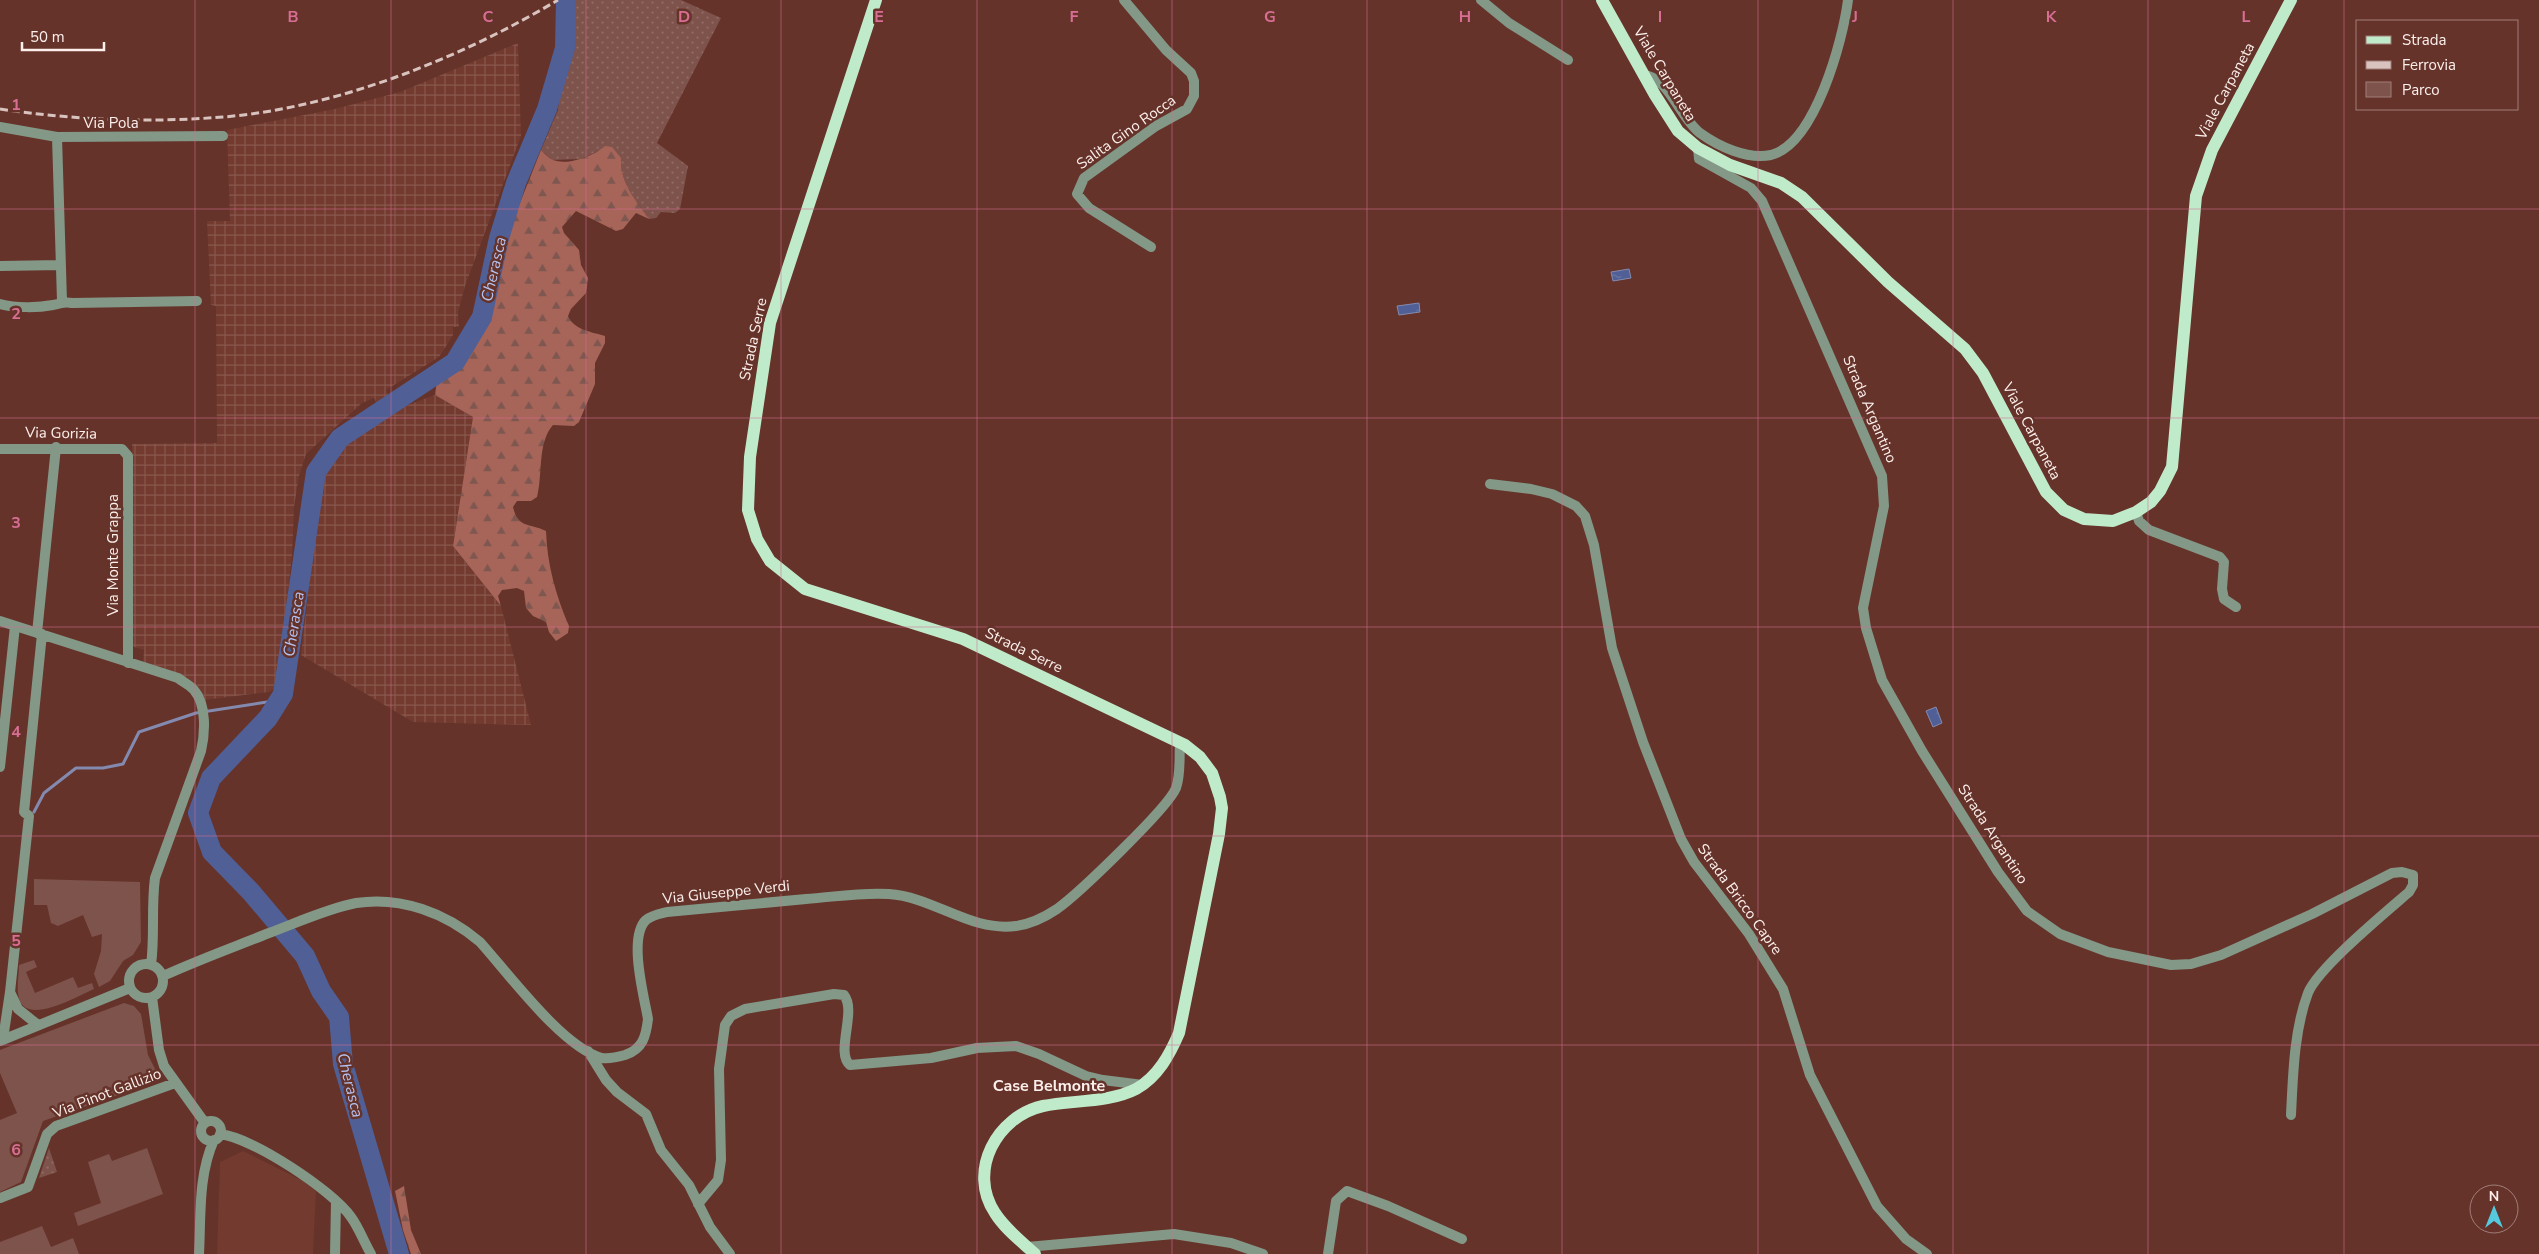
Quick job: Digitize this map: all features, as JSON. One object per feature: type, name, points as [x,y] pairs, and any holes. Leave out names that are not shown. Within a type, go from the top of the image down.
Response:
[{"type":"main road","name":"Strada Serre","points":[[876,0],[770,323],[750,457],[748,510],[757,539],[770,561],[805,589],[963,639],[1180,743],[1200,757],[1212,773],[1220,796],[1221,823],[1180,1033],[1169,1058],[1143,1085],[1119,1095],[1042,1106],[1020,1114],[1002,1128],[988,1154],[984,1168],[986,1191],[994,1212],[1031,1250]]},
{"type":"main road","name":"Viale Carpaneta","points":[[1602,0],[1644,75],[1678,130],[1698,148],[1730,164],[1781,184],[1802,197],[1888,282],[1965,348],[1983,373],[2046,492],[2064,510],[2084,519],[2113,521],[2136,512],[2151,502],[2160,491],[2172,467],[2196,196],[2212,150],[2291,0]]},
{"type":"street","name":"Salita Gino Rocca","points":[[1124,0],[1166,50],[1191,73],[1194,81],[1194,96],[1187,109],[1156,126],[1084,178],[1077,194],[1089,208],[1151,247]]},
{"type":"street","points":[[1481,0],[1509,23],[1568,60]]},
{"type":"street","points":[[1644,75],[1652,75],[1660,80],[1680,112],[1698,132],[1734,151],[1752,156],[1770,155],[1781,151],[1809,122],[1826,82],[1844,26],[1848,0]]},
{"type":"street","name":"Via Pola","points":[[0,128],[57,137],[223,136]]},
{"type":"street","points":[[57,137],[62,301]]},
{"type":"street","name":"Strada Argantino","points":[[1698,148],[1699,159],[1751,188],[1762,201],[1882,476],[1884,506],[1863,608],[1866,628],[1882,680],[1922,751],[1998,872],[2027,911],[2060,934],[2108,952],[2171,965],[2191,964],[2221,955],[2296,921],[2392,873],[2402,872],[2413,875],[2413,885],[2409,892],[2321,974],[2309,992],[2300,1022],[2292,1081],[2291,1114]]},
{"type":"street","points":[[0,266],[61,265]]},
{"type":"street","points":[[0,304],[32,306],[54,305],[62,301],[72,303],[198,301]]},
{"type":"street","name":"Via Gorizia","points":[[0,448],[122,450]]},
{"type":"street","points":[[1,1040],[10,992],[30,816],[24,812],[56,448]]},
{"type":"street","name":"Via Monte Grappa","points":[[122,450],[128,456],[128,663]]},
{"type":"street","name":"Strada Bricco Capre","points":[[1490,484],[1531,489],[1552,494],[1576,506],[1585,516],[1594,546],[1615,656],[1643,742],[1681,839],[1694,862],[1750,934],[1770,966],[1782,989],[1810,1075],[1877,1206],[1906,1239],[1927,1254]]},
{"type":"street","points":[[2136,512],[2139,521],[2149,530],[2220,557],[2224,562],[2222,589],[2224,599],[2236,607]]},
{"type":"street","points":[[0,621],[178,678],[194,690],[202,712],[204,738],[201,751],[154,878],[152,894],[154,942],[151,965]]},
{"type":"street","points":[[0,767],[15,626]]},
{"type":"street","name":"Via Giuseppe Verdi","points":[[163,976],[303,921],[362,903],[400,904],[435,913],[466,930],[480,942],[540,1009],[572,1041],[603,1058],[612,1058],[635,1051],[643,1042],[648,1019],[637,937],[645,921],[653,915],[667,912],[876,894],[922,900],[971,921],[989,926],[1017,926],[1046,917],[1072,896],[1171,797],[1178,779],[1180,743]]},
{"type":"street","points":[[141,965],[151,965],[163,976],[161,990],[152,997],[142,997],[130,988],[133,972],[141,965]]},
{"type":"street","points":[[1,1040],[130,988]]},
{"type":"street","points":[[10,992],[18,1009],[38,1025]]},
{"type":"street","points":[[698,1204],[718,1180],[722,1160],[719,1069],[725,1024],[731,1016],[745,1009],[834,994],[844,996],[849,1005],[845,1056],[850,1064],[931,1058],[977,1048],[1016,1046],[1039,1054],[1086,1076],[1143,1085]]},
{"type":"street","points":[[152,997],[159,1050],[164,1066],[205,1123]]},
{"type":"street","points":[[588,1051],[611,1086],[646,1114],[661,1150],[689,1185],[721,1244],[730,1254]]},
{"type":"street","name":"Via Pinot Gallizio","points":[[0,1198],[28,1187],[47,1134],[56,1126],[175,1083]]},
{"type":"street","points":[[199,1254],[204,1173],[207,1155],[217,1137],[220,1128],[217,1123],[211,1121],[205,1123],[201,1128],[201,1134],[207,1140],[217,1137],[242,1140],[326,1190],[350,1217],[371,1254]]},
{"type":"street","points":[[1328,1254],[1336,1201],[1347,1191],[1388,1206],[1462,1239]]},
{"type":"street","points":[[335,1254],[336,1201]]},
{"type":"street","points":[[1031,1250],[1174,1234],[1230,1243],[1263,1254]]},
{"type":"shaded area","points":[[518,43],[521,136],[465,286],[458,312],[459,327],[453,327],[453,335],[439,357],[386,390],[397,409],[435,395],[473,417],[453,546],[501,606],[531,725],[413,722],[301,655],[322,472],[341,445],[383,416],[374,398],[362,403],[306,454],[299,476],[294,507],[292,556],[278,682],[275,689],[269,692],[204,700],[143,663],[144,650],[131,646],[132,444],[217,443],[216,306],[211,305],[207,221],[230,221],[227,130],[335,109],[400,92]]},
{"type":"shaded area","points":[[243,1151],[303,1181],[316,1191],[313,1254],[217,1254],[220,1162]]},
{"type":"green space","points":[[573,0],[681,0],[721,18],[657,143],[688,166],[680,209],[675,213],[661,212],[656,218],[649,219],[626,183],[621,167],[621,158],[600,150],[581,159],[552,160],[541,150],[558,110]]},
{"type":"green space","points":[[605,146],[612,147],[621,158],[621,167],[626,183],[649,219],[636,213],[623,229],[616,231],[576,211],[562,227],[564,233],[579,250],[581,265],[588,278],[586,293],[571,309],[568,316],[579,327],[605,336],[605,343],[595,363],[595,384],[579,422],[574,426],[553,425],[548,432],[542,450],[537,497],[531,501],[517,501],[513,507],[515,514],[521,522],[546,531],[548,556],[553,580],[569,626],[568,633],[556,641],[549,632],[546,622],[533,616],[526,608],[524,591],[517,588],[502,590],[498,596],[501,606],[453,546],[473,417],[435,395],[437,380],[454,368],[480,328],[488,309],[498,258],[541,150],[551,159],[564,162],[587,157]]},
{"type":"green space","points":[[34,879],[140,882],[141,942],[133,955],[123,961],[110,981],[99,987],[94,974],[101,951],[102,934],[92,937],[83,915],[58,926],[51,923],[47,905],[34,905]]},
{"type":"green space","points":[[34,960],[37,967],[26,972],[35,993],[73,977],[78,988],[92,983],[94,989],[51,1007],[39,1010],[29,1009],[21,1004],[18,993],[19,965]]},
{"type":"green space","points":[[124,1003],[134,1006],[141,1014],[148,1055],[158,1075],[156,1082],[43,1121],[21,1182],[0,1192],[0,1120],[17,1113],[0,1073],[0,1050]]},
{"type":"green space","points":[[49,1148],[57,1172],[39,1178]]},
{"type":"green space","points":[[147,1148],[163,1194],[78,1226],[74,1213],[101,1203],[88,1162],[109,1154],[112,1161]]},
{"type":"green space","points":[[404,1186],[411,1230],[421,1254],[411,1254],[403,1230],[395,1191]]},
{"type":"green space","points":[[42,1226],[51,1247],[73,1238],[79,1254],[0,1254],[0,1242]]},
{"type":"water","points":[[1629,269],[1631,278],[1613,281],[1611,272]]},
{"type":"water","points":[[1419,303],[1420,312],[1399,315],[1397,306]]},
{"type":"water","points":[[1936,707],[1942,723],[1933,727],[1926,711]]},
{"type":"waterway","name":"Cherasca","points":[[399,1254],[343,1064],[339,1017],[321,991],[305,956],[251,892],[212,852],[198,813],[211,778],[268,718],[283,694],[316,472],[340,438],[455,362],[482,317],[499,238],[516,183],[547,109],[565,48],[566,0]]},
{"type":"waterway","points":[[34,812],[44,793],[76,768],[103,768],[123,764],[139,732],[196,713],[280,700]]},
{"type":"railway","points":[[0,109],[56,116],[139,120],[195,119],[266,112],[309,103],[397,77],[481,41],[558,0]]},
{"type":"district","name":"Case Belmonte","points":[[1049,1085]]}]
